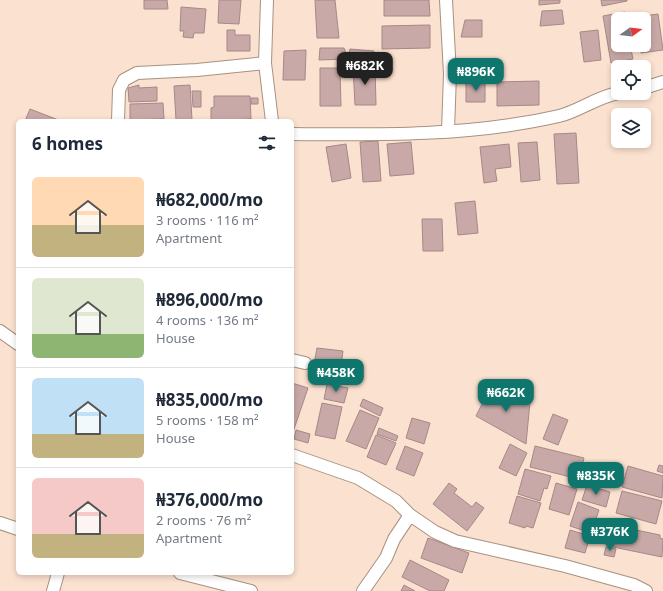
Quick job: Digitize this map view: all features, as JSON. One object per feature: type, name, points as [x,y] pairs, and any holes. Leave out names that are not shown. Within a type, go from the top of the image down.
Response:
[{"type":"street","points":[[267,0],[265,64],[272,119]]},
{"type":"street","points":[[446,0],[450,74],[448,131]]},
{"type":"street","points":[[118,119],[119,90],[124,80],[137,73],[197,70],[265,64]]},
{"type":"street","points":[[651,86],[663,82]]},
{"type":"street","points":[[294,134],[377,134],[448,131],[569,114],[589,103],[611,95]]},
{"type":"street","points":[[0,331],[16,343]]},
{"type":"street","points":[[294,361],[305,364]]},
{"type":"street","points":[[294,456],[358,478],[396,501],[410,515],[435,532],[455,540],[565,566],[634,585],[646,591]]},
{"type":"street","points":[[363,591],[386,558],[394,539],[410,515]]},
{"type":"street","points":[[0,523],[16,528]]},
{"type":"street","points":[[53,591],[57,575]]},
{"type":"street","points":[[188,575],[251,591]]},
{"type":"building","points":[[144,0],[167,0],[168,9],[144,9]]},
{"type":"building","points":[[219,0],[241,0],[239,24],[218,23]]},
{"type":"building","points":[[315,0],[335,0],[339,38],[317,38]]},
{"type":"building","points":[[384,0],[429,0],[430,16],[384,16]]},
{"type":"building","points":[[539,0],[560,0],[560,3],[539,5]]},
{"type":"building","points":[[601,0],[627,0],[627,1],[602,6]]},
{"type":"building","points":[[181,7],[206,9],[204,33],[194,33],[193,38],[183,37],[184,31],[180,31]]},
{"type":"building","points":[[562,10],[564,24],[540,26],[542,11]]},
{"type":"building","points":[[658,14],[663,50],[651,52],[651,15]]},
{"type":"building","points":[[611,15],[611,52],[632,52],[633,59],[611,60],[611,63],[603,16]]},
{"type":"building","points":[[465,20],[482,20],[482,37],[461,37]]},
{"type":"building","points":[[430,25],[430,48],[382,49],[382,26]]},
{"type":"building","points":[[227,30],[235,30],[235,35],[250,35],[250,51],[227,51]]},
{"type":"building","points":[[598,30],[601,60],[584,62],[580,32]]},
{"type":"building","points":[[320,48],[344,48],[348,59],[319,60]]},
{"type":"building","points":[[350,49],[374,51],[372,61],[348,59]]},
{"type":"building","points":[[306,50],[305,80],[283,80],[284,51]]},
{"type":"building","points":[[375,66],[376,105],[355,105],[353,67]]},
{"type":"building","points":[[320,68],[340,68],[341,106],[320,106]]},
{"type":"building","points":[[466,81],[485,81],[485,102],[466,102]]},
{"type":"building","points":[[539,81],[539,105],[497,106],[497,82]]},
{"type":"building","points":[[139,85],[139,88],[157,87],[157,101],[129,102],[128,88]]},
{"type":"building","points":[[190,85],[192,119],[176,119],[174,86]]},
{"type":"building","points":[[192,91],[201,91],[201,107],[193,107]]},
{"type":"building","points":[[214,96],[250,96],[251,119],[211,119],[211,108],[214,107]]},
{"type":"building","points":[[251,98],[258,98],[258,104],[251,104]]},
{"type":"building","points":[[163,103],[164,119],[130,119],[130,104]]},
{"type":"building","points":[[30,109],[56,119],[26,119]]},
{"type":"building","points":[[576,133],[579,183],[557,184],[554,134]]},
{"type":"building","points":[[378,141],[381,181],[363,182],[360,142]]},
{"type":"building","points":[[411,142],[414,174],[390,176],[387,144]]},
{"type":"building","points":[[537,142],[540,180],[521,182],[518,143]]},
{"type":"building","points":[[346,144],[351,178],[332,182],[326,147]]},
{"type":"building","points":[[509,144],[511,167],[495,169],[497,181],[484,183],[480,147]]},
{"type":"building","points":[[475,201],[478,233],[458,235],[455,203]]},
{"type":"building","points":[[422,219],[442,219],[443,251],[423,251]]},
{"type":"building","points":[[317,348],[343,351],[340,374],[313,370]]},
{"type":"building","points":[[294,384],[308,388],[294,429]]},
{"type":"building","points":[[327,384],[348,388],[344,403],[324,399]]},
{"type":"building","points":[[492,384],[530,402],[526,444],[476,416]]},
{"type":"building","points":[[363,399],[383,408],[380,416],[360,406]]},
{"type":"building","points":[[322,403],[342,407],[335,439],[315,435]]},
{"type":"building","points":[[360,410],[379,418],[366,449],[346,441]]},
{"type":"building","points":[[553,414],[568,420],[558,445],[543,439]]},
{"type":"building","points":[[412,418],[430,423],[424,444],[406,438]]},
{"type":"building","points":[[379,428],[398,436],[396,441],[377,434]]},
{"type":"building","points":[[296,430],[310,434],[308,443],[294,439]]},
{"type":"building","points":[[376,435],[396,443],[386,465],[367,457]]},
{"type":"building","points":[[510,444],[527,453],[516,476],[499,468]]},
{"type":"building","points":[[405,446],[423,453],[414,476],[396,469]]},
{"type":"building","points":[[535,446],[584,458],[579,479],[530,467]]},
{"type":"building","points":[[659,465],[663,466],[663,473],[657,471]]},
{"type":"building","points":[[628,466],[663,476],[662,498],[622,487]]},
{"type":"building","points":[[525,469],[551,476],[547,489],[544,488],[540,501],[518,494]]},
{"type":"building","points":[[449,483],[457,489],[454,493],[472,507],[476,502],[484,508],[467,531],[433,504]]},
{"type":"building","points":[[556,483],[577,489],[569,515],[549,509]]},
{"type":"building","points":[[587,485],[610,492],[606,507],[582,500]]},
{"type":"building","points":[[622,491],[662,501],[656,524],[616,513]]},
{"type":"building","points":[[517,496],[541,503],[533,528],[526,526],[525,528],[509,523]]},
{"type":"building","points":[[578,502],[599,510],[591,533],[570,526]]},
{"type":"building","points":[[617,526],[660,535],[660,538],[663,539],[662,557],[613,547]]},
{"type":"building","points":[[570,530],[590,536],[585,553],[565,548]]},
{"type":"building","points":[[428,538],[469,553],[462,573],[421,558]]},
{"type":"building","points":[[606,547],[616,549],[614,557],[604,555]]},
{"type":"building","points":[[410,560],[449,580],[444,591],[430,591],[402,577]]},
{"type":"building","points":[[404,585],[415,591],[401,591]]}]
